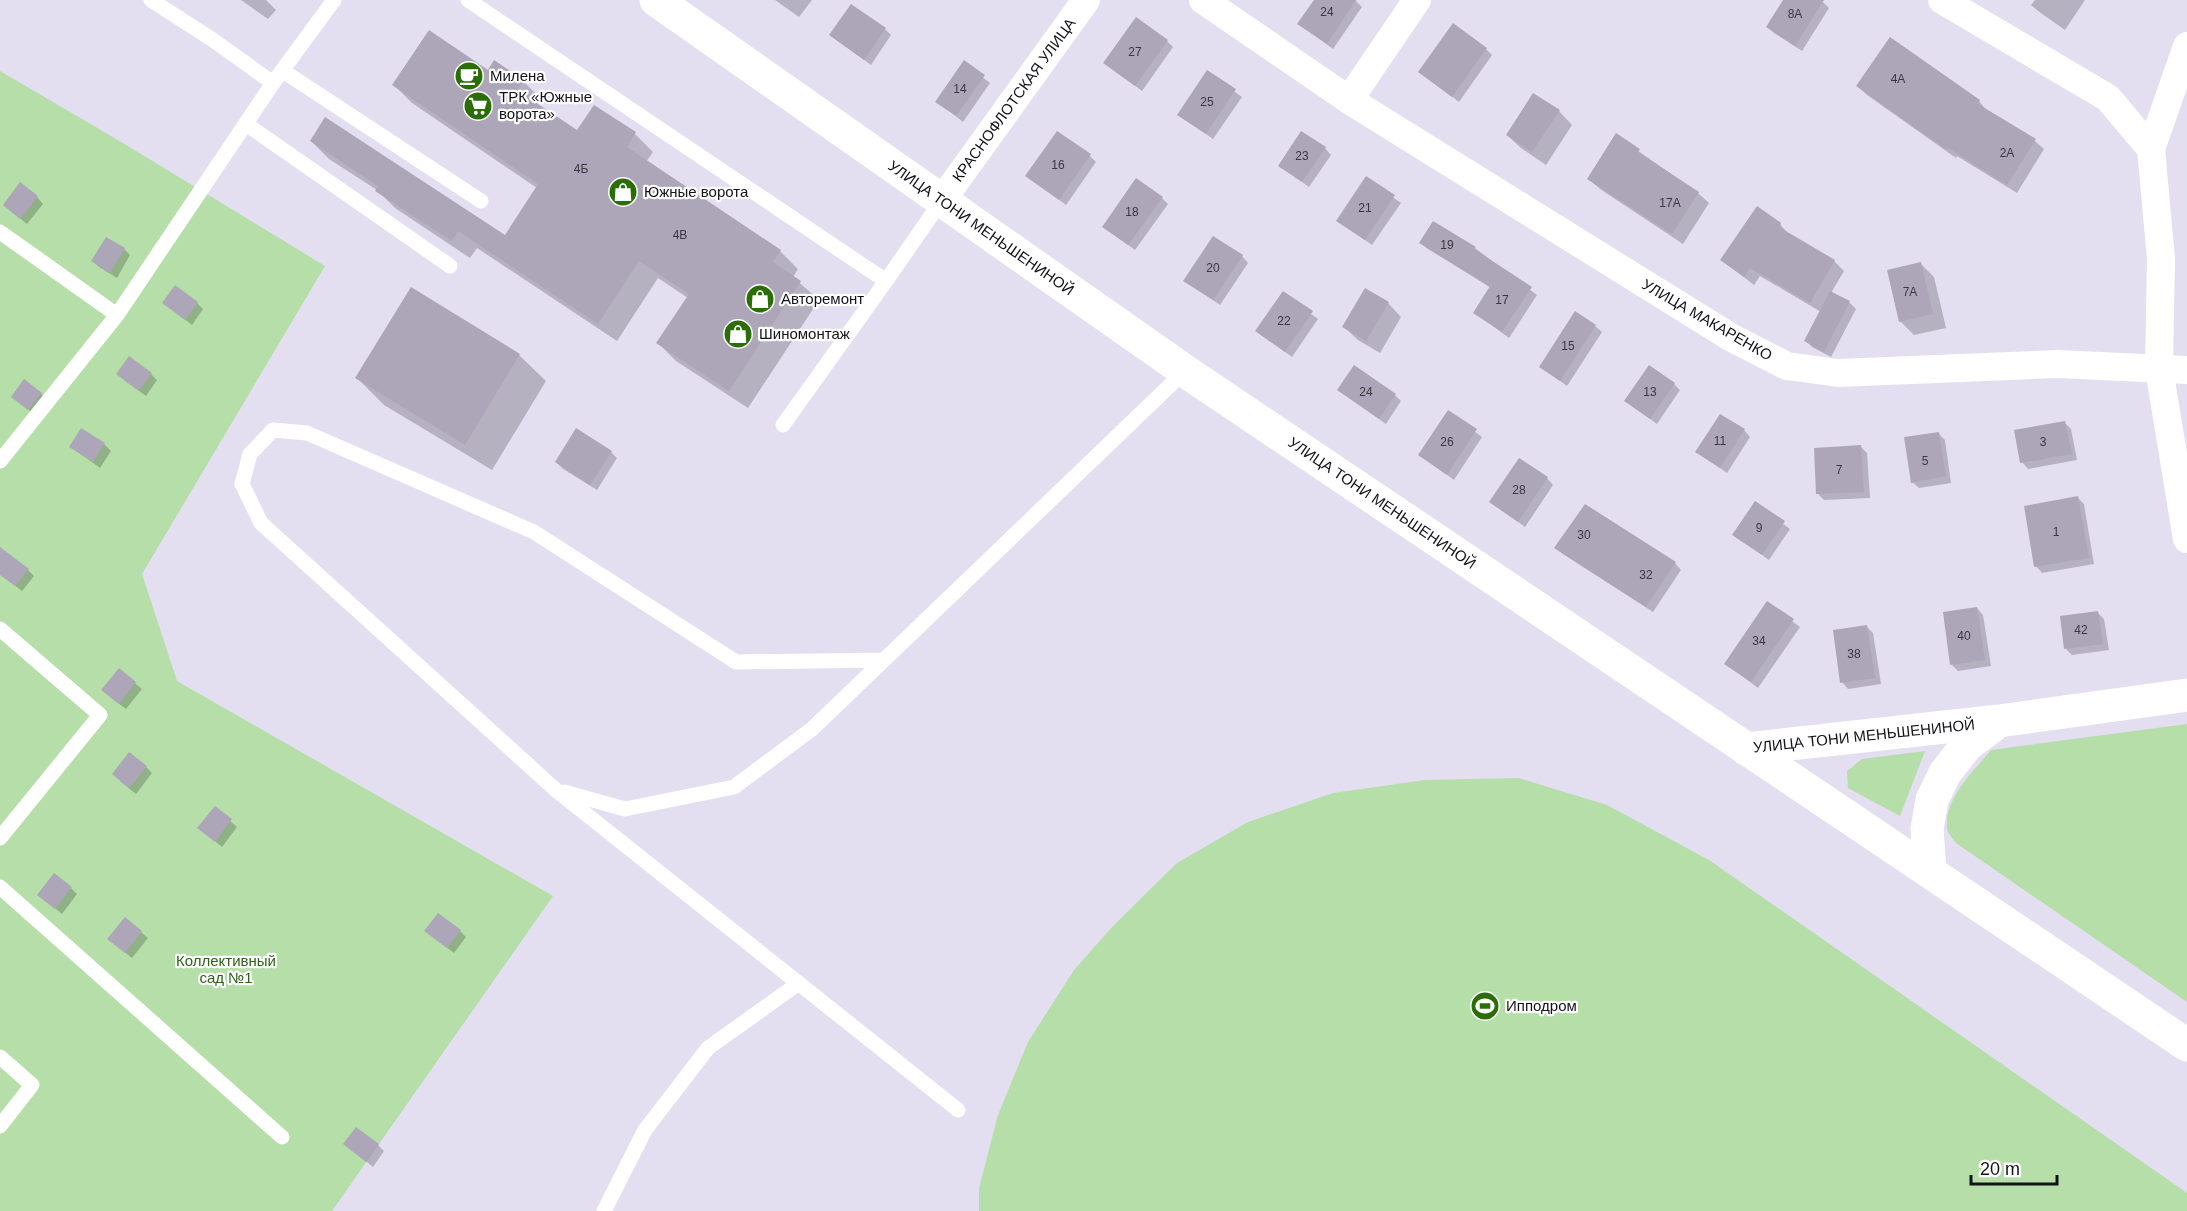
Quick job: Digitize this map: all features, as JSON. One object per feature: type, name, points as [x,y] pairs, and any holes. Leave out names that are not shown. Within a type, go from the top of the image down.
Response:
[{"type":"main road","name":"УЛИЦА ТОНИ МЕНЬШЕНИНОЙ","points":[[656,0],[1185,371],[1746,749],[1998,721],[2187,695]]},
{"type":"main road","points":[[1930,871],[1927,829],[1932,800],[1945,773],[1967,745],[1998,721]]},
{"type":"main road","points":[[1746,749],[2187,1045]]},
{"type":"street","name":"КРАСНОФЛОТСКАЯ УЛИЦА","points":[[942,200],[1086,0]]},
{"type":"street","name":"УЛИЦА МАКАРЕНКО","points":[[1203,0],[1348,100],[1732,338],[1786,366],[1838,373],[2058,364],[2187,370]]},
{"type":"street","points":[[1348,100],[1417,0]]},
{"type":"street","points":[[1942,0],[2108,98],[2151,149]]},
{"type":"street","points":[[2187,46],[2151,149],[2161,259],[2159,369],[2187,539]]},
{"type":"lane","points":[[151,0],[213,40],[481,201]]},
{"type":"lane","points":[[0,461],[117,315],[278,77],[334,0]]},
{"type":"lane","points":[[468,0],[886,281]]},
{"type":"lane","points":[[246,124],[450,266]]},
{"type":"lane","points":[[783,425],[942,200]]},
{"type":"lane","points":[[0,232],[117,315]]},
{"type":"lane","points":[[557,791],[625,809],[734,787],[812,729],[1185,371]]},
{"type":"lane","points":[[883,660],[736,662],[534,532],[307,433],[273,430],[250,454],[242,484],[261,523],[557,791],[958,1110]]},
{"type":"lane","points":[[0,629],[100,715],[0,838]]},
{"type":"lane","points":[[0,887],[282,1137]]},
{"type":"lane","points":[[604,1211],[645,1130],[708,1048],[799,983]]},
{"type":"lane","points":[[0,1057],[32,1085],[0,1126]]},
{"type":"green space","name":"Коллективный сад №1","points":[[0,71],[325,266],[142,574],[177,681],[553,896],[332,1211],[0,1211]]},
{"type":"green space","points":[[2187,724],[2187,1002],[1956,843],[1947,827],[1951,805],[1956,795],[1991,750]]},
{"type":"green space","points":[[1925,751],[1900,816],[1848,788],[1847,771],[1862,759]]},
{"type":"green space","name":"Ипподром","points":[[1518,778],[1607,805],[1709,860],[2187,1193],[2187,1211],[979,1211],[979,1188],[998,1115],[1028,1042],[1074,970],[1112,927],[1177,863],[1248,822],[1333,793],[1425,780]]},
{"type":"building","points":[[1314,0],[1356,0],[1327,44],[1297,24]]},
{"type":"building","points":[[1783,0],[1824,0],[1795,46],[1766,27]]},
{"type":"building","points":[[851,4],[886,28],[864,60],[829,35]]},
{"type":"building","points":[[1136,17],[1168,40],[1135,86],[1103,63]]},
{"type":"building","points":[[1453,23],[1487,48],[1452,97],[1418,72]]},
{"type":"building","points":[[429,30],[488,70],[494,60],[524,80],[517,90],[577,130],[594,105],[636,132],[627,147],[781,250],[773,262],[801,281],[729,391],[656,343],[689,294],[639,261],[598,324],[458,231],[452,241],[375,191],[378,186],[310,141],[325,117],[505,235],[538,184],[392,85]]},
{"type":"building","points":[[1890,37],[1980,100],[1978,104],[2036,139],[2007,185],[1948,148],[1947,150],[1856,86]]},
{"type":"building","points":[[964,60],[985,75],[956,116],[935,102]]},
{"type":"building","points":[[1207,70],[1236,89],[1206,134],[1177,115]]},
{"type":"building","points":[[1533,93],[1560,110],[1532,152],[1506,135]]},
{"type":"building","points":[[1057,131],[1091,154],[1059,200],[1025,176]]},
{"type":"building","points":[[1301,131],[1326,147],[1302,182],[1278,166]]},
{"type":"building","points":[[1616,133],[1640,149],[1638,152],[1699,192],[1672,234],[1587,179]]},
{"type":"building","points":[[1366,176],[1395,195],[1365,240],[1336,221]]},
{"type":"building","points":[[1136,178],[1163,197],[1128,245],[1102,227]]},
{"type":"building","points":[[20,182],[38,196],[20,219],[3,205]]},
{"type":"building","points":[[1757,206],[1781,223],[1779,227],[1835,260],[1810,303],[1750,268],[1744,277],[1720,260]]},
{"type":"building","points":[[1433,221],[1476,247],[1474,249],[1532,287],[1502,332],[1473,313],[1490,286],[1419,243]]},
{"type":"building","points":[[1213,236],[1243,255],[1213,300],[1183,281]]},
{"type":"building","points":[[106,237],[125,248],[110,273],[91,261]]},
{"type":"building","points":[[1921,262],[1933,314],[1899,322],[1887,270]]},
{"type":"building","points":[[175,285],[198,302],[185,320],[162,303]]},
{"type":"building","points":[[411,287],[520,354],[465,445],[355,378]]},
{"type":"building","points":[[1365,288],[1389,302],[1366,341],[1342,327]]},
{"type":"building","points":[[1283,291],[1313,311],[1285,352],[1255,331]]},
{"type":"building","points":[[1830,291],[1850,301],[1824,352],[1804,341]]},
{"type":"building","points":[[1575,311],[1596,325],[1560,381],[1539,367]]},
{"type":"building","points":[[129,356],[152,373],[139,391],[116,374]]},
{"type":"building","points":[[1354,365],[1396,394],[1379,419],[1337,390]]},
{"type":"building","points":[[1649,365],[1675,383],[1650,419],[1624,401]]},
{"type":"building","points":[[24,379],[42,393],[28,410],[11,397]]},
{"type":"building","points":[[1448,410],[1477,429],[1447,475],[1418,455]]},
{"type":"building","points":[[1720,414],[1745,429],[1720,468],[1695,452]]},
{"type":"building","points":[[2065,421],[2072,454],[2020,463],[2014,430]]},
{"type":"building","points":[[81,428],[105,443],[93,462],[69,447]]},
{"type":"building","points":[[576,428],[612,451],[590,485],[555,462]]},
{"type":"building","points":[[1939,432],[1946,476],[1911,483],[1904,437]]},
{"type":"building","points":[[1861,445],[1864,492],[1816,494],[1814,448]]},
{"type":"building","points":[[1519,458],[1548,477],[1518,522],[1489,502]]},
{"type":"building","points":[[2078,496],[2089,558],[2034,567],[2024,506]]},
{"type":"building","points":[[1755,501],[1785,521],[1762,555],[1732,535]]},
{"type":"building","points":[[1585,504],[1676,562],[1646,607],[1554,548]]},
{"type":"building","points":[[0,547],[29,569],[15,586],[0,575]]},
{"type":"building","points":[[1767,601],[1794,619],[1751,682],[1724,664]]},
{"type":"building","points":[[1977,607],[1985,660],[1950,665],[1943,612]]},
{"type":"building","points":[[2098,611],[2103,644],[2064,649],[2060,616]]},
{"type":"building","points":[[1867,625],[1875,678],[1840,683],[1833,630]]},
{"type":"building","points":[[119,668],[136,682],[119,704],[101,690]]},
{"type":"building","points":[[129,752],[147,766],[129,788],[112,774]]},
{"type":"building","points":[[215,806],[232,819],[215,842],[197,828]]},
{"type":"building","points":[[54,873],[72,887],[55,909],[37,895]]},
{"type":"building","points":[[438,913],[461,930],[447,948],[424,931]]},
{"type":"building","points":[[125,917],[142,931],[125,953],[107,939]]},
{"type":"building","points":[[356,1127],[379,1144],[366,1162],[343,1144]]},
{"type":"place","name":"Милена","points":[[469,76]]},
{"type":"place","name":"ТРК «Южные ворота»","points":[[478,106]]},
{"type":"place","name":"Южные ворота","points":[[623,192]]},
{"type":"place","name":"Авторемонт","points":[[760,299]]},
{"type":"place","name":"Шиномонтаж","points":[[738,334]]},
{"type":"place","name":"Ипподром","points":[[1485,1006]]}]
